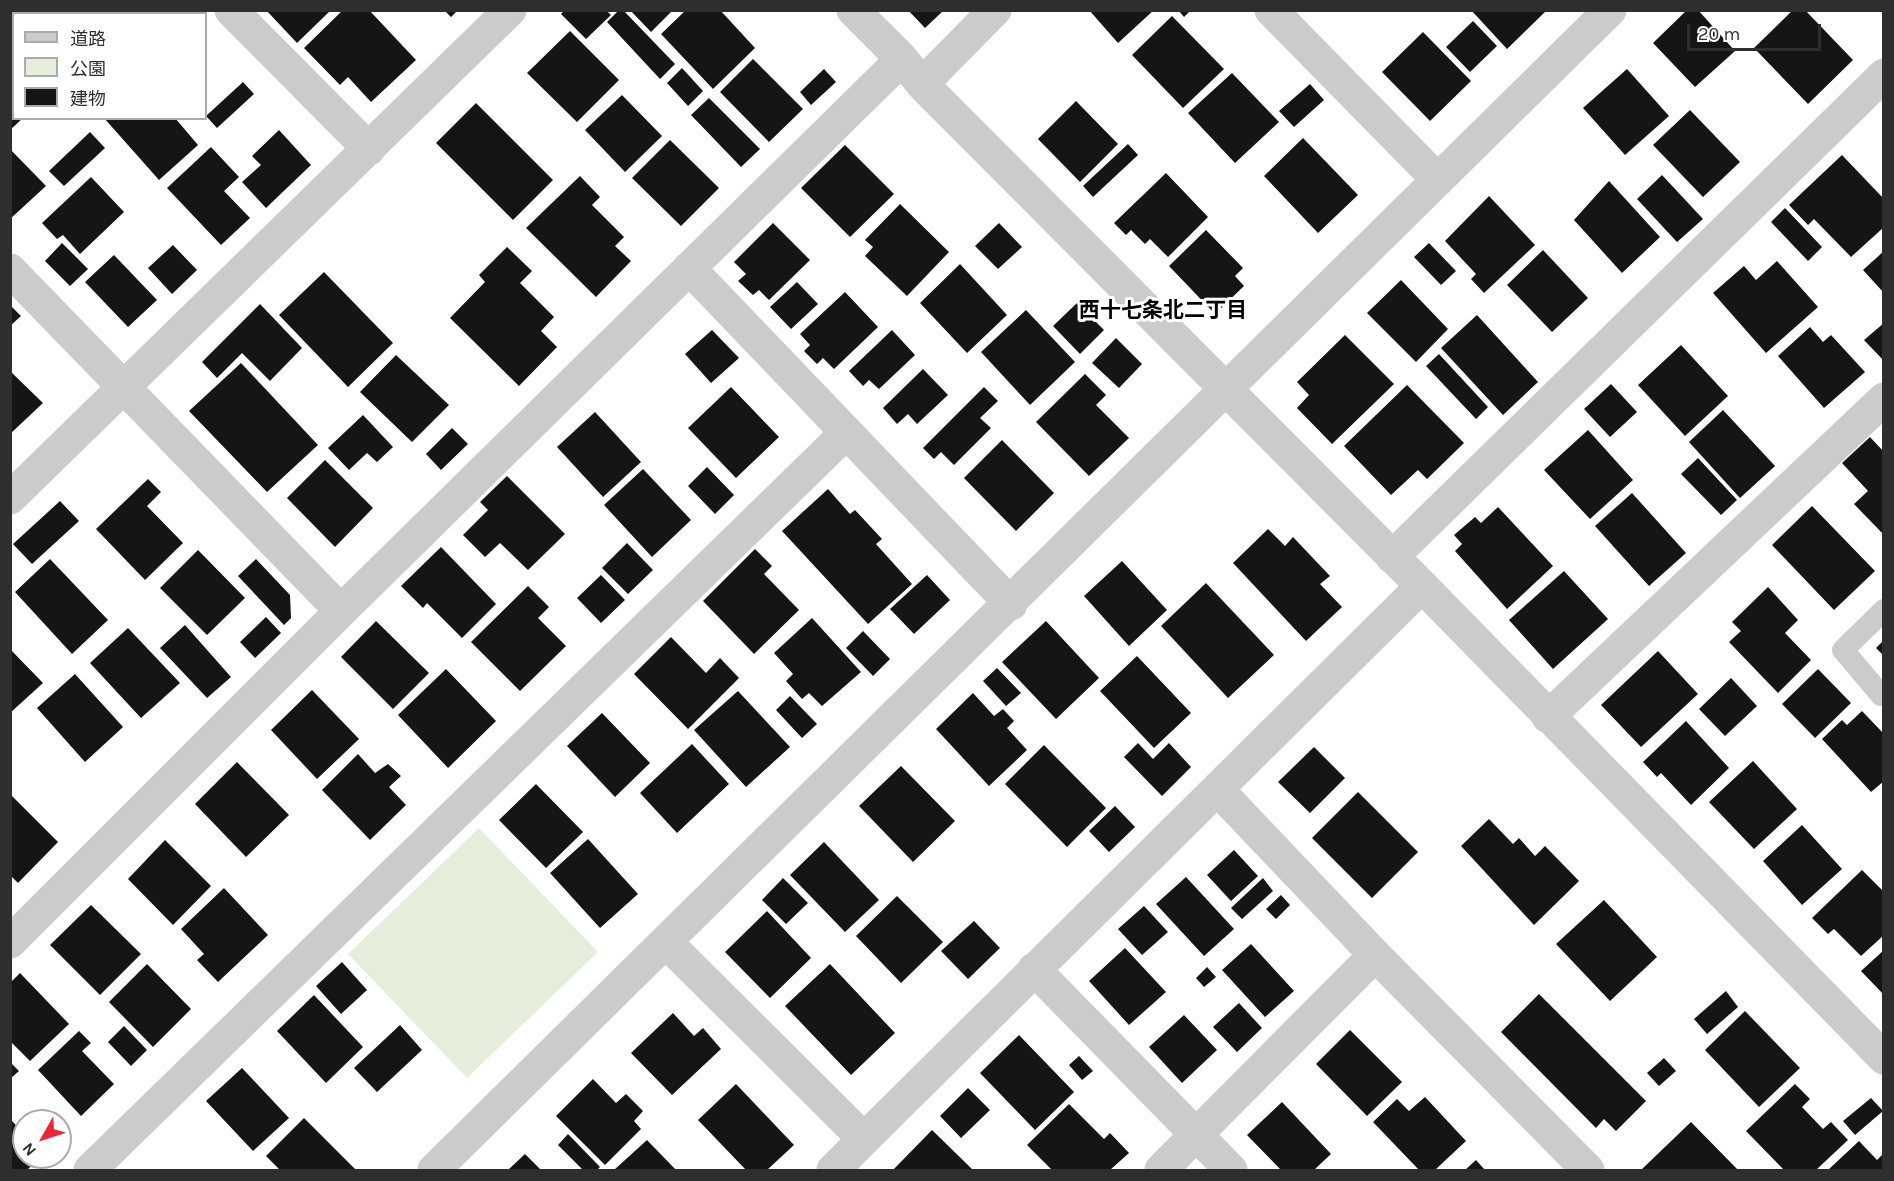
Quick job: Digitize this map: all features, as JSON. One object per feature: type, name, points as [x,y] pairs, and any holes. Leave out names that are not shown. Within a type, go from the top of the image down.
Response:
[{"type":"street","points":[[231,10],[369,149]]},
{"type":"street","points":[[10,498],[126,388],[510,10]]},
{"type":"street","points":[[853,10],[1422,586],[1884,1059]]},
{"type":"street","points":[[10,942],[689,268],[912,72],[995,10]]},
{"type":"street","points":[[434,1170],[1011,604],[1224,388],[1610,10]]},
{"type":"street","points":[[1280,14],[1438,180]]},
{"type":"street","points":[[1392,557],[1884,75]]},
{"type":"street","points":[[689,268],[1011,604]]},
{"type":"street","points":[[10,270],[341,611]]},
{"type":"street","points":[[1548,717],[1882,404]]},
{"type":"street","points":[[90,1170],[846,433]]},
{"type":"street","points":[[833,1170],[1422,586]]},
{"type":"street","points":[[1218,790],[1376,955],[1588,1170]]},
{"type":"street","points":[[666,942],[864,1139]]},
{"type":"street","points":[[1161,1170],[1376,955]]},
{"type":"street","points":[[1034,969],[1231,1170]]},
{"type":"lane","points":[[1881,695],[1843,650],[1884,610]]},
{"type":"green space","points":[[479,828],[598,952],[467,1078],[348,954]]},
{"type":"building","points":[[10,10],[71,10],[69,12],[12,12],[12,30],[10,29]]},
{"type":"building","points":[[88,10],[122,10],[120,12],[86,12]]},
{"type":"building","points":[[266,10],[331,10],[297,43]]},
{"type":"building","points":[[343,10],[369,10],[416,60],[371,102],[348,77],[340,85],[304,48]]},
{"type":"building","points":[[444,10],[458,10],[451,17]]},
{"type":"building","points":[[565,10],[606,10],[611,15],[586,39],[561,14]]},
{"type":"building","points":[[619,10],[623,10],[675,64],[660,79],[607,22]]},
{"type":"building","points":[[630,10],[673,10],[651,32]]},
{"type":"building","points":[[686,10],[720,10],[755,48],[713,89],[661,34]]},
{"type":"building","points":[[908,10],[944,10],[925,28]]},
{"type":"building","points":[[1089,10],[1154,10],[1118,43]]},
{"type":"building","points":[[1178,10],[1191,10],[1184,17]]},
{"type":"building","points":[[1471,10],[1547,10],[1507,49]]},
{"type":"building","points":[[1687,10],[1698,10],[1735,51],[1695,87],[1653,43]]},
{"type":"building","points":[[1793,10],[1805,10],[1853,60],[1808,104],[1754,48]]},
{"type":"building","points":[[1172,16],[1224,69],[1183,108],[1132,55]]},
{"type":"building","points":[[1473,21],[1497,46],[1470,72],[1446,47]]},
{"type":"building","points":[[570,31],[619,80],[577,122],[527,73]]},
{"type":"building","points":[[1423,32],[1471,81],[1430,121],[1382,72]]},
{"type":"building","points":[[753,59],[803,109],[769,142],[720,92]]},
{"type":"building","points":[[682,68],[703,91],[688,106],[667,83]]},
{"type":"building","points":[[824,69],[836,82],[811,105],[800,92]]},
{"type":"building","points":[[1627,69],[1669,116],[1625,155],[1583,108]]},
{"type":"building","points":[[1232,73],[1279,122],[1235,163],[1188,113]]},
{"type":"building","points":[[243,82],[254,94],[217,128],[207,115]]},
{"type":"building","points":[[1310,84],[1324,100],[1294,127],[1279,111]]},
{"type":"building","points":[[12,86],[12,120],[21,120],[10,130],[10,87]]},
{"type":"building","points":[[622,95],[662,136],[625,172],[585,130]]},
{"type":"building","points":[[709,98],[760,149],[741,167],[691,115]]},
{"type":"building","points":[[1076,101],[1118,144],[1080,182],[1038,139]]},
{"type":"building","points":[[476,103],[553,180],[513,220],[436,143]]},
{"type":"building","points":[[1690,110],[1740,162],[1703,197],[1653,145]]},
{"type":"building","points":[[106,120],[177,120],[198,145],[159,180]]},
{"type":"building","points":[[279,130],[311,165],[266,208],[242,182],[261,165],[252,156]]},
{"type":"building","points":[[90,132],[105,148],[64,186],[49,171]]},
{"type":"building","points":[[1303,138],[1358,195],[1318,233],[1264,176]]},
{"type":"building","points":[[670,140],[719,188],[681,226],[632,178]]},
{"type":"building","points":[[1128,144],[1138,155],[1093,197],[1083,186]]},
{"type":"building","points":[[845,145],[894,194],[850,237],[801,188]]},
{"type":"building","points":[[211,147],[239,177],[224,191],[250,218],[221,245],[167,188]]},
{"type":"building","points":[[10,149],[46,186],[10,219]]},
{"type":"building","points":[[1842,155],[1884,199],[1884,227],[1851,257],[1814,219],[1808,225],[1789,205]]},
{"type":"building","points":[[1166,173],[1208,217],[1168,257],[1150,239],[1145,244],[1131,230],[1126,235],[1114,223]]},
{"type":"building","points":[[1662,175],[1703,219],[1677,242],[1637,199]]},
{"type":"building","points":[[580,176],[600,197],[592,205],[624,237],[615,246],[631,261],[596,297],[526,228]]},
{"type":"building","points":[[91,177],[124,212],[80,254],[63,235],[57,239],[42,223]]},
{"type":"building","points":[[1609,181],[1660,237],[1622,273],[1574,220]]},
{"type":"building","points":[[1489,196],[1535,245],[1484,293],[1471,279],[1476,274],[1445,241]]},
{"type":"building","points":[[900,204],[949,252],[907,296],[865,256],[873,247],[865,240]]},
{"type":"building","points":[[1785,208],[1822,247],[1808,261],[1771,222]]},
{"type":"building","points":[[773,223],[810,260],[769,300],[759,290],[753,295],[738,281],[746,274],[734,262]]},
{"type":"building","points":[[999,223],[1022,247],[998,269],[975,246]]},
{"type":"building","points":[[1206,230],[1243,268],[1235,276],[1244,286],[1215,314],[1169,266]]},
{"type":"building","points":[[62,243],[88,269],[70,286],[45,261]]},
{"type":"building","points":[[1429,243],[1456,271],[1441,285],[1414,257]]},
{"type":"building","points":[[173,245],[197,270],[172,294],[148,268]]},
{"type":"building","points":[[507,247],[532,271],[520,283],[554,317],[541,331],[557,347],[519,386],[450,318],[485,282],[479,275]]},
{"type":"building","points":[[1543,250],[1588,298],[1552,332],[1507,285]]},
{"type":"building","points":[[1884,251],[1884,293],[1863,270]]},
{"type":"building","points":[[114,255],[157,300],[128,327],[85,282]]},
{"type":"building","points":[[1777,261],[1818,307],[1766,353],[1713,293],[1744,266],[1756,280]]},
{"type":"building","points":[[960,264],[1007,315],[967,353],[920,303]]},
{"type":"building","points":[[324,272],[393,343],[348,387],[279,315]]},
{"type":"building","points":[[1401,280],[1448,329],[1416,362],[1367,313]]},
{"type":"building","points":[[797,282],[818,304],[791,329],[770,307]]},
{"type":"building","points":[[845,292],[878,327],[834,369],[823,358],[817,364],[804,351],[810,345],[800,334]]},
{"type":"building","points":[[1077,303],[1104,330],[1080,354],[1053,326]]},
{"type":"building","points":[[260,304],[302,348],[270,381],[242,353],[217,378],[202,362]]},
{"type":"building","points":[[10,305],[21,316],[10,326]]},
{"type":"building","points":[[1026,310],[1075,362],[1030,405],[981,352]]},
{"type":"building","points":[[1477,315],[1538,382],[1503,415],[1441,348]]},
{"type":"building","points":[[1884,323],[1884,361],[1864,340]]},
{"type":"building","points":[[1810,327],[1823,342],[1831,335],[1865,372],[1824,408],[1778,356]]},
{"type":"building","points":[[712,330],[739,358],[711,383],[685,354]]},
{"type":"building","points":[[892,330],[915,355],[879,389],[869,380],[863,386],[849,371]]},
{"type":"building","points":[[1345,335],[1394,384],[1332,444],[1297,408],[1309,395],[1297,382]]},
{"type":"building","points":[[1116,338],[1142,364],[1119,388],[1092,363]]},
{"type":"building","points":[[1681,345],[1728,396],[1685,436],[1638,385]]},
{"type":"building","points":[[1439,354],[1488,407],[1476,419],[1426,366]]},
{"type":"building","points":[[396,355],[449,405],[412,442],[360,392]]},
{"type":"building","points":[[241,363],[318,445],[267,492],[189,411]]},
{"type":"building","points":[[923,369],[948,395],[917,424],[908,414],[897,424],[883,408]]},
{"type":"building","points":[[10,371],[43,403],[10,434]]},
{"type":"building","points":[[1085,374],[1106,395],[1096,405],[1129,438],[1089,476],[1036,422]]},
{"type":"building","points":[[1611,384],[1637,412],[1610,437],[1584,409]]},
{"type":"building","points":[[1407,385],[1464,443],[1427,479],[1418,470],[1391,495],[1344,446]]},
{"type":"building","points":[[731,387],[779,437],[736,478],[688,428]]},
{"type":"building","points":[[984,387],[998,401],[980,418],[991,428],[954,465],[941,452],[934,459],[923,448]]},
{"type":"building","points":[[1723,410],[1775,466],[1740,498],[1689,442]]},
{"type":"building","points":[[595,412],[641,462],[603,497],[557,447]]},
{"type":"building","points":[[363,415],[393,447],[377,462],[367,453],[349,470],[328,448]]},
{"type":"building","points":[[452,428],[468,444],[441,470],[426,454]]},
{"type":"building","points":[[1588,430],[1633,480],[1590,519],[1544,470]]},
{"type":"building","points":[[1870,437],[1884,452],[1884,535],[1854,504],[1868,491],[1842,463]]},
{"type":"building","points":[[1002,440],[1054,493],[1016,531],[964,478]]},
{"type":"building","points":[[1698,458],[1737,500],[1721,515],[1681,474]]},
{"type":"building","points":[[325,460],[373,508],[335,547],[287,498]]},
{"type":"building","points":[[707,467],[734,495],[715,514],[688,486]]},
{"type":"building","points":[[643,469],[691,520],[652,557],[604,505]]},
{"type":"building","points":[[507,476],[565,534],[528,570],[500,543],[485,557],[463,535],[488,510],[480,502]]},
{"type":"building","points":[[148,479],[161,492],[147,506],[183,543],[145,580],[96,529]]},
{"type":"building","points":[[828,489],[850,514],[855,510],[882,539],[876,544],[912,584],[868,624],[782,531]]},
{"type":"building","points":[[1632,493],[1686,553],[1649,586],[1595,526]]},
{"type":"building","points":[[60,501],[79,521],[32,564],[13,544]]},
{"type":"building","points":[[1812,506],[1875,571],[1834,610],[1772,545]]},
{"type":"building","points":[[1498,507],[1553,566],[1507,609],[1455,551],[1462,544],[1454,535],[1475,517],[1481,523]]},
{"type":"building","points":[[1268,529],[1285,546],[1293,537],[1330,576],[1320,584],[1342,607],[1306,641],[1233,563]]},
{"type":"building","points":[[627,543],[653,570],[628,594],[602,568]]},
{"type":"building","points":[[441,547],[496,604],[462,638],[427,603],[423,608],[401,586]]},
{"type":"building","points":[[755,549],[772,566],[764,574],[799,610],[754,654],[703,601]]},
{"type":"building","points":[[198,550],[245,598],[207,635],[160,588]]},
{"type":"building","points":[[50,559],[108,620],[72,654],[15,592]]},
{"type":"building","points":[[256,559],[290,595],[291,618],[284,625],[238,576]]},
{"type":"building","points":[[1122,561],[1167,610],[1129,646],[1084,596]]},
{"type":"building","points":[[1564,571],[1608,619],[1553,669],[1509,620]]},
{"type":"building","points":[[601,575],[625,600],[601,623],[577,598]]},
{"type":"building","points":[[927,575],[950,600],[914,634],[890,609]]},
{"type":"building","points":[[1206,583],[1274,655],[1228,698],[1161,626]]},
{"type":"building","points":[[528,586],[549,607],[538,618],[566,646],[520,691],[471,642]]},
{"type":"building","points":[[1768,587],[1798,620],[1785,633],[1811,660],[1778,693],[1729,642],[1741,631],[1732,622]]},
{"type":"building","points":[[266,617],[281,633],[255,658],[240,642]]},
{"type":"building","points":[[812,618],[861,672],[822,706],[809,693],[802,699],[786,681],[793,674],[774,653]]},
{"type":"building","points":[[376,621],[429,673],[393,709],[341,657]]},
{"type":"building","points":[[1046,621],[1099,678],[1056,719],[1002,662]]},
{"type":"building","points":[[185,625],[231,677],[207,698],[160,648]]},
{"type":"building","points":[[128,628],[180,683],[141,718],[90,663]]},
{"type":"building","points":[[863,631],[890,659],[873,676],[846,648]]},
{"type":"building","points":[[671,637],[706,673],[720,658],[739,678],[688,729],[634,674]]},
{"type":"building","points":[[1884,640],[1884,656],[1876,648]]},
{"type":"building","points":[[10,649],[43,683],[10,713]]},
{"type":"building","points":[[1658,651],[1698,694],[1641,747],[1601,705]]},
{"type":"building","points":[[1137,656],[1191,713],[1154,748],[1100,691]]},
{"type":"building","points":[[997,668],[1021,693],[1006,706],[983,681]]},
{"type":"building","points":[[446,669],[496,721],[448,768],[398,715]]},
{"type":"building","points":[[1818,669],[1851,703],[1815,738],[1782,704]]},
{"type":"building","points":[[75,674],[123,727],[85,762],[37,708]]},
{"type":"building","points":[[1731,678],[1757,706],[1725,736],[1699,709]]},
{"type":"building","points":[[312,690],[359,739],[317,779],[271,730]]},
{"type":"building","points":[[738,691],[790,747],[746,787],[694,730]]},
{"type":"building","points":[[973,693],[994,716],[1003,709],[1014,721],[1007,728],[1027,750],[989,786],[936,729]]},
{"type":"building","points":[[790,696],[817,724],[802,738],[776,710]]},
{"type":"building","points":[[1862,711],[1884,734],[1884,781],[1871,792],[1822,739],[1842,720],[1847,725]]},
{"type":"building","points":[[602,713],[650,763],[615,797],[567,746]]},
{"type":"building","points":[[1686,721],[1729,768],[1691,805],[1661,773],[1657,777],[1643,762]]},
{"type":"building","points":[[1138,743],[1153,759],[1169,743],[1191,767],[1162,796],[1124,757]]},
{"type":"building","points":[[692,744],[729,784],[677,833],[640,793]]},
{"type":"building","points":[[1044,745],[1106,808],[1067,847],[1005,784]]},
{"type":"building","points":[[1314,747],[1345,778],[1310,813],[1278,782]]},
{"type":"building","points":[[358,754],[375,773],[388,764],[401,776],[389,787],[406,805],[370,840],[322,790]]},
{"type":"building","points":[[1753,761],[1797,809],[1754,849],[1709,802]]},
{"type":"building","points":[[237,762],[289,815],[246,857],[195,804]]},
{"type":"building","points":[[901,766],[955,821],[913,862],[859,806]]},
{"type":"building","points":[[536,784],[583,832],[546,868],[499,820]]},
{"type":"building","points":[[1358,792],[1418,852],[1372,898],[1312,838]]},
{"type":"building","points":[[10,794],[58,842],[18,883],[10,875]]},
{"type":"building","points":[[1115,806],[1135,827],[1109,852],[1089,831]]},
{"type":"building","points":[[1489,819],[1513,844],[1519,838],[1535,856],[1545,846],[1579,881],[1534,925],[1461,846]]},
{"type":"building","points":[[1802,825],[1842,869],[1802,905],[1763,861]]},
{"type":"building","points":[[588,839],[638,894],[600,928],[550,873]]},
{"type":"building","points":[[165,840],[211,886],[173,925],[128,879]]},
{"type":"building","points":[[824,842],[879,900],[845,932],[790,875]]},
{"type":"building","points":[[1234,850],[1258,876],[1231,901],[1207,875]]},
{"type":"building","points":[[1862,870],[1884,892],[1884,935],[1861,956],[1834,929],[1828,934],[1812,918]]},
{"type":"building","points":[[1186,877],[1234,929],[1204,956],[1156,904]]},
{"type":"building","points":[[783,878],[808,903],[786,924],[762,900]]},
{"type":"building","points":[[1263,878],[1273,891],[1242,919],[1231,908]]},
{"type":"building","points":[[224,888],[268,935],[218,982],[197,960],[204,954],[181,929]]},
{"type":"building","points":[[1281,895],[1290,905],[1276,919],[1266,909]]},
{"type":"building","points":[[897,896],[943,942],[901,983],[856,936]]},
{"type":"building","points":[[1604,900],[1657,957],[1610,1001],[1556,944]]},
{"type":"building","points":[[91,905],[141,954],[100,995],[50,945]]},
{"type":"building","points":[[1144,906],[1168,932],[1142,955],[1118,929]]},
{"type":"building","points":[[767,911],[811,958],[770,998],[725,952]]},
{"type":"building","points":[[974,921],[1000,948],[968,979],[941,951]]},
{"type":"building","points":[[1251,944],[1294,991],[1265,1017],[1222,970]]},
{"type":"building","points":[[1125,948],[1166,992],[1129,1025],[1089,981]]},
{"type":"building","points":[[1884,950],[1884,995],[1861,971]]},
{"type":"building","points":[[342,962],[367,990],[341,1014],[316,986]]},
{"type":"building","points":[[147,964],[191,1009],[153,1047],[109,1002]]},
{"type":"building","points":[[830,964],[895,1033],[851,1075],[785,1006]]},
{"type":"building","points":[[1207,967],[1216,977],[1204,987],[1196,978]]},
{"type":"building","points":[[20,973],[69,1024],[30,1061],[10,1041],[10,983]]},
{"type":"building","points":[[1726,991],[1738,1007],[1707,1034],[1694,1019]]},
{"type":"building","points":[[1539,994],[1646,1101],[1616,1131],[1604,1119],[1596,1128],[1501,1032]]},
{"type":"building","points":[[314,995],[363,1047],[326,1083],[277,1031]]},
{"type":"building","points":[[1239,1003],[1262,1028],[1237,1052],[1213,1027]]},
{"type":"building","points":[[1745,1011],[1800,1068],[1759,1107],[1705,1050]]},
{"type":"building","points":[[673,1013],[694,1036],[703,1028],[721,1049],[672,1095],[631,1053]]},
{"type":"building","points":[[1184,1015],[1217,1050],[1182,1083],[1149,1047]]},
{"type":"building","points":[[400,1025],[422,1050],[377,1092],[354,1068]]},
{"type":"building","points":[[124,1026],[147,1050],[131,1066],[108,1042]]},
{"type":"building","points":[[1350,1030],[1402,1082],[1367,1116],[1316,1064]]},
{"type":"building","points":[[79,1031],[91,1043],[82,1051],[114,1084],[81,1116],[38,1070]]},
{"type":"building","points":[[1019,1035],[1074,1092],[1035,1130],[980,1073]]},
{"type":"building","points":[[1079,1056],[1093,1071],[1082,1080],[1069,1065]]},
{"type":"building","points":[[1664,1058],[1676,1071],[1659,1086],[1647,1073]]},
{"type":"building","points":[[10,1062],[19,1071],[10,1079]]},
{"type":"building","points":[[242,1068],[289,1118],[253,1151],[206,1101]]},
{"type":"building","points":[[593,1079],[616,1103],[626,1094],[643,1111],[634,1121],[641,1129],[605,1165],[556,1116]]},
{"type":"building","points":[[736,1084],[794,1145],[767,1170],[746,1170],[698,1120]]},
{"type":"building","points":[[1795,1084],[1810,1099],[1802,1107],[1823,1129],[1831,1122],[1848,1140],[1816,1170],[1784,1170],[1746,1131]]},
{"type":"building","points":[[968,1088],[990,1110],[961,1138],[940,1116]]},
{"type":"building","points":[[1425,1097],[1466,1141],[1435,1170],[1419,1170],[1373,1122],[1397,1099],[1409,1111]]},
{"type":"building","points":[[1871,1098],[1883,1111],[1855,1135],[1843,1121]]},
{"type":"building","points":[[1282,1102],[1331,1154],[1314,1170],[1281,1170],[1247,1135]]},
{"type":"building","points":[[1069,1104],[1104,1139],[1110,1133],[1129,1153],[1110,1170],[1052,1170],[1027,1145]]},
{"type":"building","points":[[304,1118],[356,1170],[280,1170],[266,1156]]},
{"type":"building","points":[[10,1119],[12,1121],[12,1169],[28,1169],[10,1170]]},
{"type":"building","points":[[1691,1122],[1738,1170],[1641,1170]]},
{"type":"building","points":[[932,1130],[973,1170],[893,1170]]},
{"type":"building","points":[[568,1134],[600,1167],[597,1170],[583,1170],[558,1145]]},
{"type":"building","points":[[647,1140],[676,1170],[614,1170]]},
{"type":"building","points":[[1859,1141],[1877,1160],[1884,1153],[1884,1170],[1828,1170]]},
{"type":"building","points":[[525,1154],[541,1170],[508,1170]]},
{"type":"building","points":[[1476,1160],[1485,1170],[1465,1170]]},
{"type":"district","name":"西十七条北二丁目","points":[[1163,311]]}]
